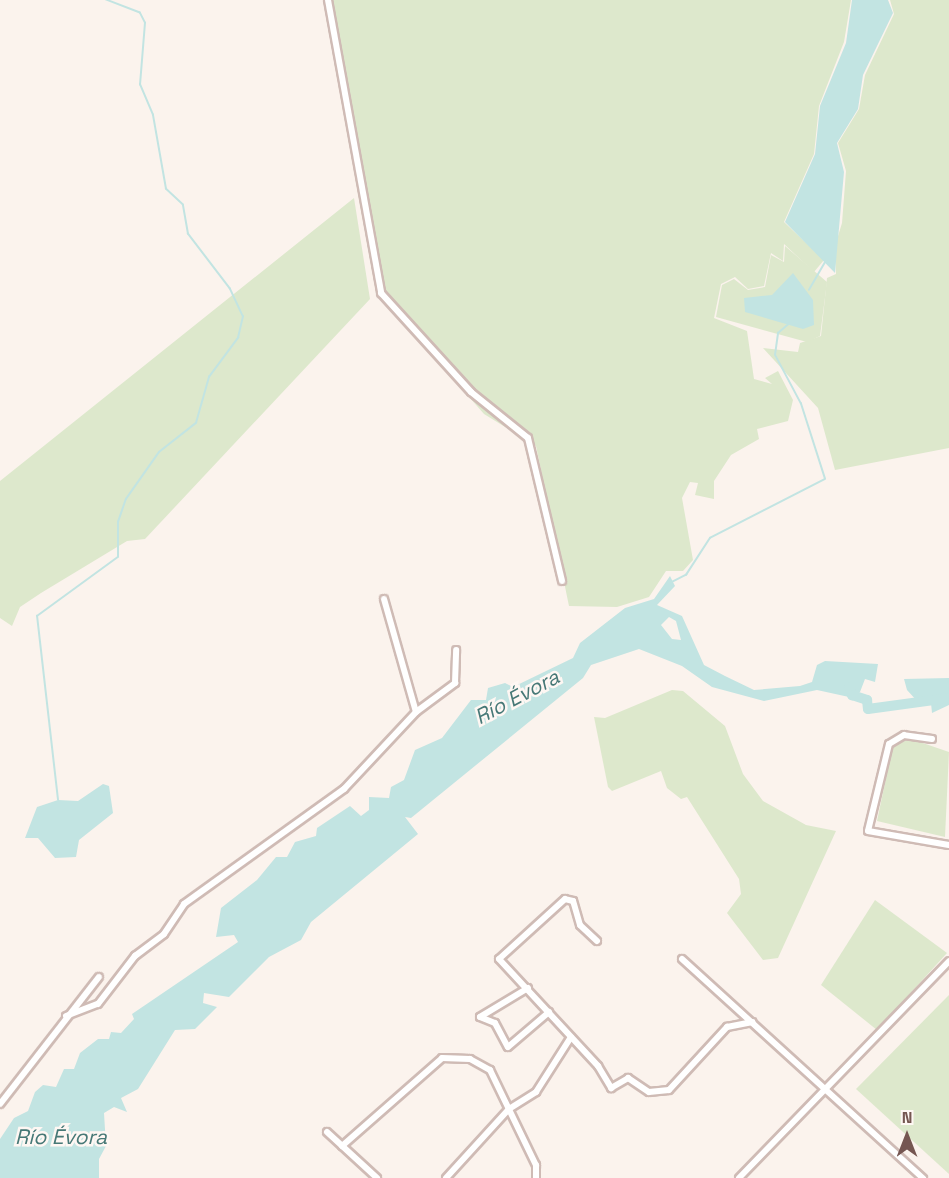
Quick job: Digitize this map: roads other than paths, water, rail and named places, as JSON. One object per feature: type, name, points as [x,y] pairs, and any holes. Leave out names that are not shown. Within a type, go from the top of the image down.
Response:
[{"type":"street","points":[[328,0],[381,293],[478,399],[528,438],[561,581]]},
{"type":"street","points":[[384,599],[416,712]]},
{"type":"street","points":[[66,1016],[98,1004],[135,956],[164,934],[184,904],[344,789],[416,712],[455,683],[456,650]]},
{"type":"street","points":[[932,738],[904,735],[889,744],[868,831],[949,845]]},
{"type":"street","points":[[597,941],[580,924],[573,901],[565,898],[501,954],[499,959],[598,1066],[611,1088],[628,1078],[650,1092],[662,1093],[688,1074],[727,1028],[753,1022]]},
{"type":"street","points":[[682,959],[923,1178]]},
{"type":"street","points":[[739,1178],[949,961]]},
{"type":"street","points":[[0,1104],[66,1016],[99,977]]},
{"type":"street","points":[[528,988],[480,1015],[495,1023],[508,1047],[549,1012]]},
{"type":"street","points":[[446,1178],[509,1109],[536,1092],[572,1037]]},
{"type":"street","points":[[342,1146],[445,1057],[486,1064],[509,1109],[536,1178]]},
{"type":"street","points":[[327,1132],[377,1178]]},
{"type":"water","points":[[852,0],[888,0],[893,13],[863,75],[858,109],[837,143],[844,172],[835,273],[785,222],[815,154],[820,106],[846,43]]},
{"type":"water","points":[[793,273],[813,300],[814,325],[803,329],[745,312],[744,298],[772,295]]},
{"type":"water","name":"Río Évora","points":[[670,576],[675,586],[657,605],[682,616],[704,665],[754,690],[800,686],[812,682],[817,665],[825,661],[878,664],[875,682],[865,679],[860,692],[849,697],[817,690],[764,701],[712,687],[682,666],[639,649],[591,665],[583,678],[411,818],[405,817],[418,834],[311,922],[301,940],[269,957],[229,997],[204,993],[203,1003],[217,1007],[195,1029],[175,1030],[138,1089],[121,1098],[127,1112],[114,1107],[104,1113],[106,1146],[99,1159],[99,1178],[0,1178],[0,1139],[14,1118],[28,1111],[35,1092],[43,1085],[56,1087],[64,1069],[74,1069],[80,1053],[98,1039],[109,1039],[111,1032],[121,1033],[134,1019],[132,1014],[238,942],[234,935],[216,937],[221,908],[257,880],[276,857],[287,857],[295,842],[316,836],[317,828],[350,806],[361,816],[369,810],[369,797],[389,798],[391,787],[404,780],[415,750],[442,738],[471,700],[486,700],[488,688],[505,683],[513,687],[573,658],[580,643],[625,608],[654,599]],"holes":[[[669,617],[676,621],[681,640],[672,639],[661,625]]]},
{"type":"water","points":[[949,678],[949,705],[932,713],[931,703],[918,702],[907,690],[904,679]]},
{"type":"water","points":[[103,784],[109,786],[113,813],[79,840],[76,857],[55,858],[38,838],[25,838],[37,807],[58,800],[78,801]]},
{"type":"waterway","points":[[58,800],[37,616],[118,557],[118,522],[126,499],[159,452],[196,423],[209,377],[238,338],[243,317],[230,289],[188,234],[183,205],[166,189],[153,115],[140,85],[145,23],[140,13],[106,0]]},
{"type":"waterway","points":[[809,290],[826,261]]},
{"type":"waterway","points":[[672,582],[686,575],[710,538],[825,479],[801,404],[775,355],[778,333],[790,323]]},
{"type":"waterway","name":"Río Évora","points":[[849,687],[852,695],[867,700],[868,709],[949,698]]}]
